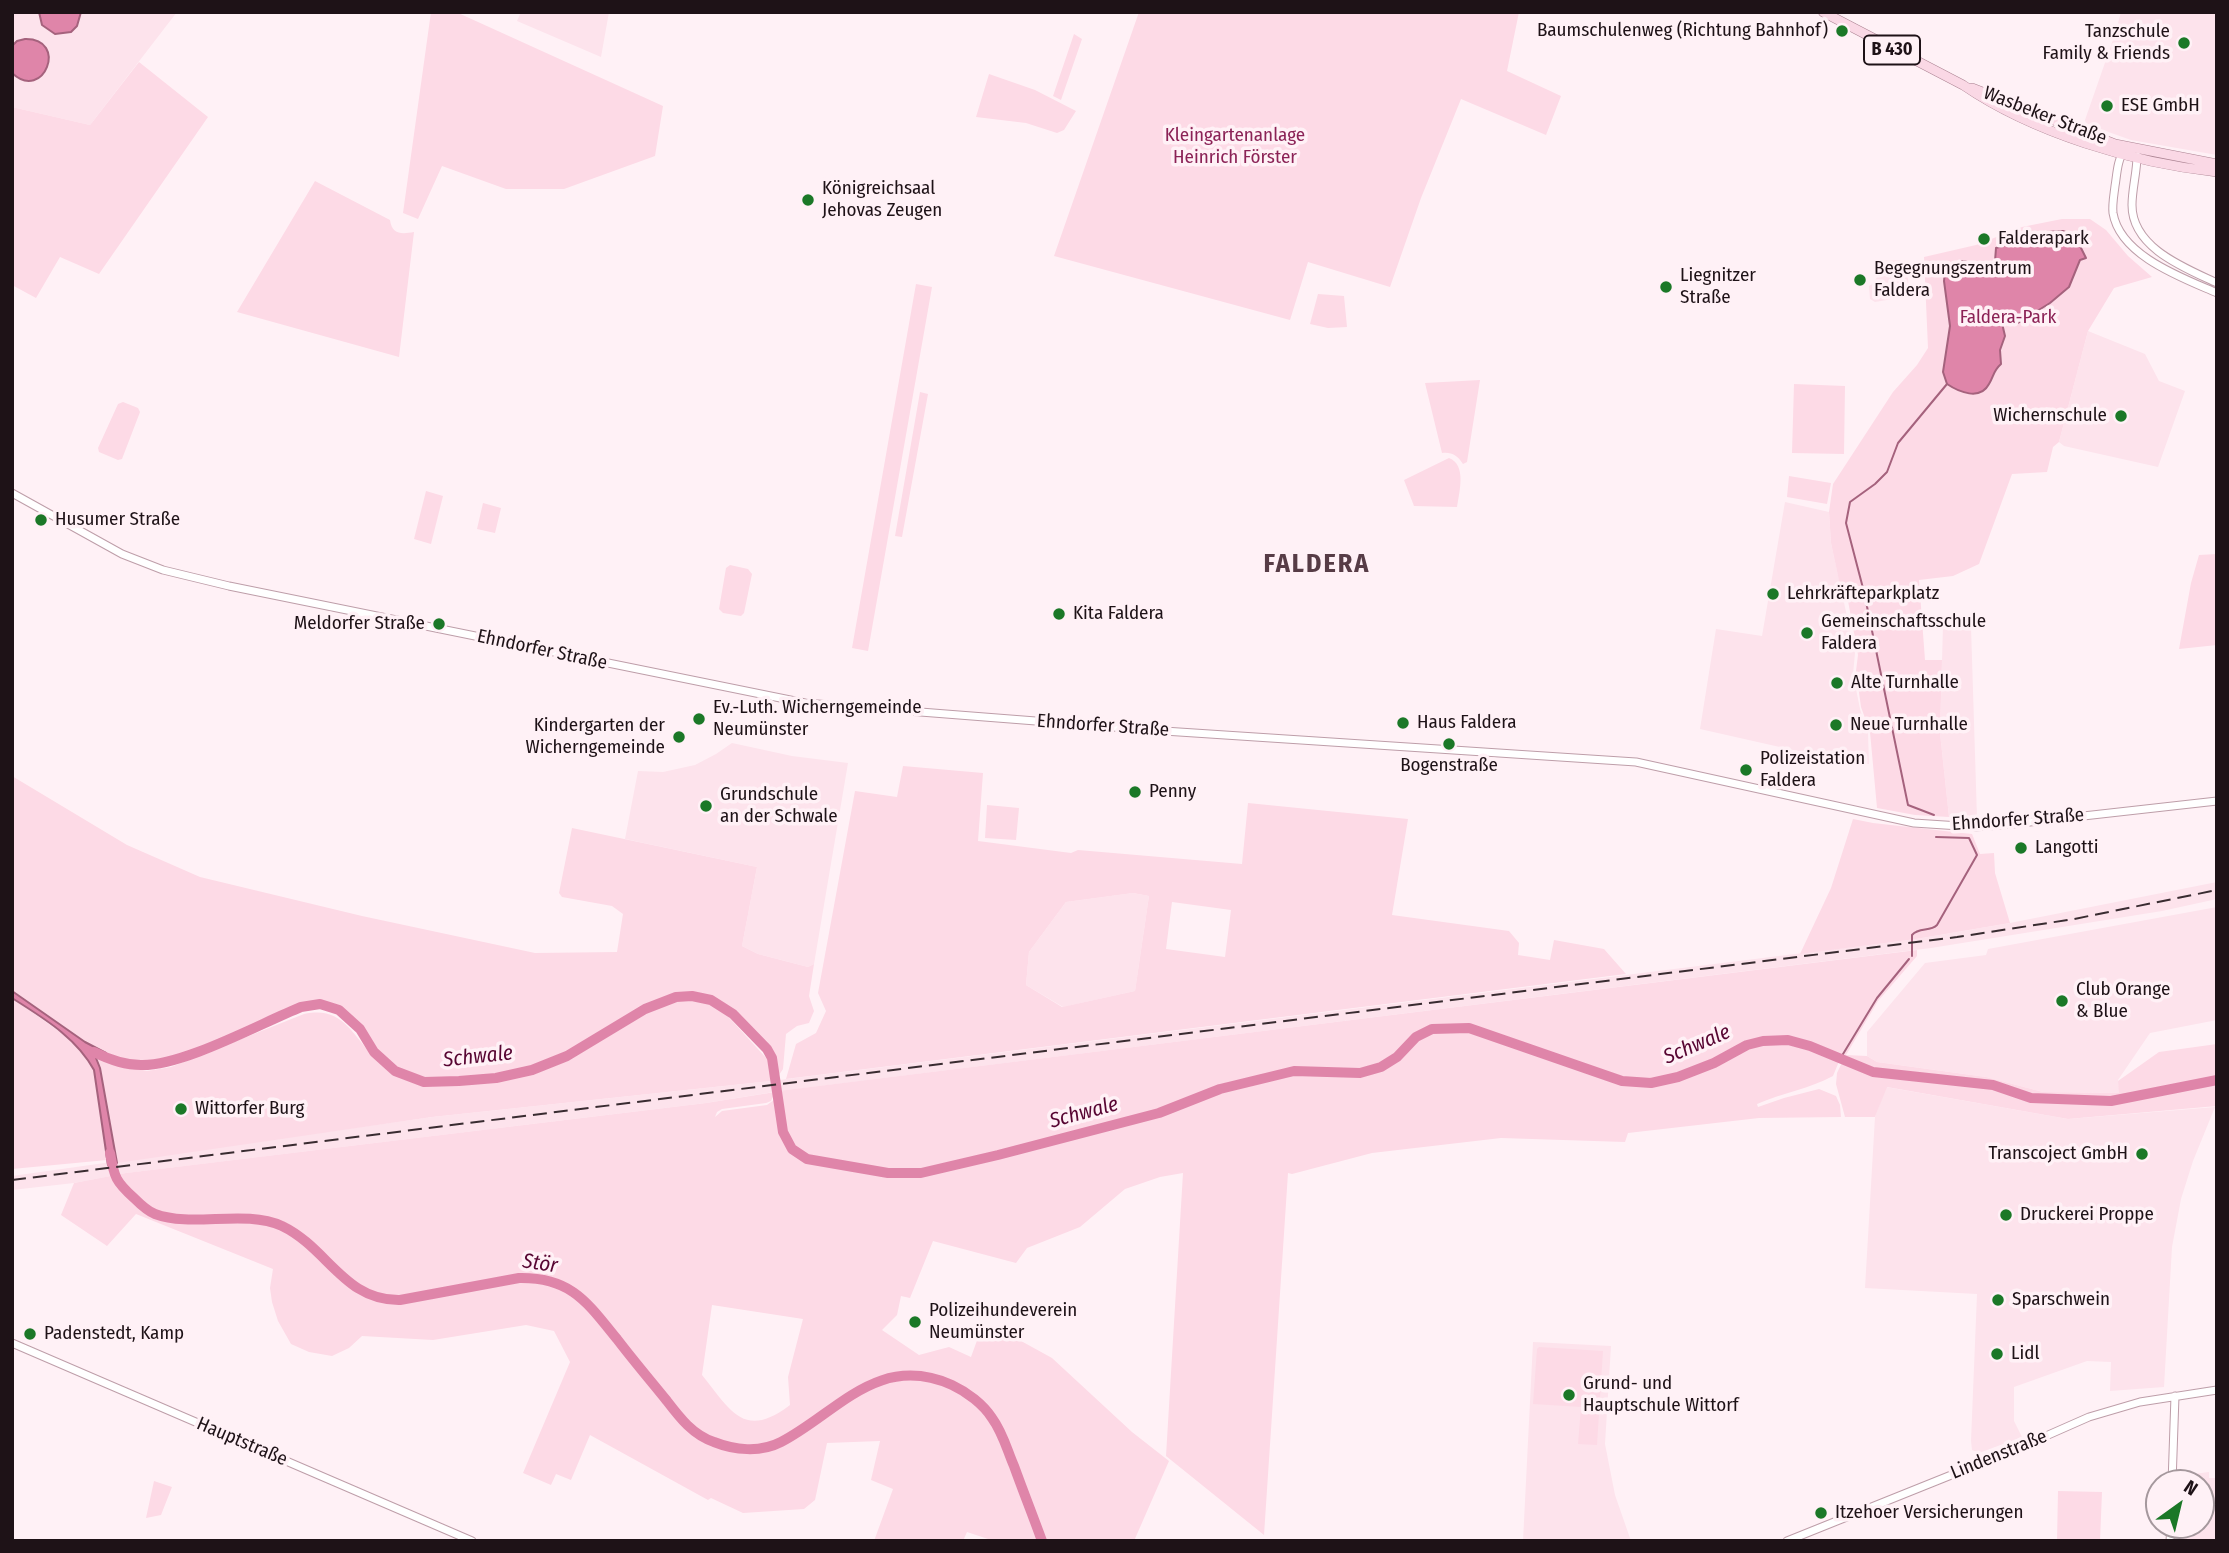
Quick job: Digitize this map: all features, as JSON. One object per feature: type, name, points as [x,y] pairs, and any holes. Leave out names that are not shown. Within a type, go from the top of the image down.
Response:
[{"type":"main road","name":"Wasbeker Straße","points":[[1823,12],[1963,85],[1983,99],[2035,123],[2130,152]]},
{"type":"main road","name":"B 430","points":[[2130,152],[2217,164]]},
{"type":"main road","name":"B 430","points":[[2130,152],[2217,172]]},
{"type":"street","points":[[2130,152],[2132,206],[2136,223],[2156,249],[2175,263],[2217,283]]},
{"type":"street","name":"Wasbeker Straße","points":[[2130,152],[2113,198],[2113,214],[2118,226],[2130,243],[2150,261],[2217,293]]},
{"type":"street","name":"Ehndorfer Straße","points":[[12,494],[122,554],[174,573],[805,703],[1153,730],[1636,762],[1869,814],[1942,826],[2012,824],[2217,801]]},
{"type":"street","name":"Hauptstraße","points":[[12,1343],[472,1541]]},
{"type":"street","name":"Lindenstraße","points":[[1787,1541],[2089,1417],[2140,1402],[2217,1390]]},
{"type":"street","points":[[2172,1469],[2175,1396]]},
{"type":"shaded area","points":[[12,12],[177,12],[90,125],[12,107]]},
{"type":"shaded area","points":[[39,12],[81,12],[77,26],[71,32],[55,34],[42,25]]},
{"type":"shaded area","points":[[521,12],[609,12],[601,57],[517,21]]},
{"type":"shaded area","points":[[2121,12],[2217,12],[2217,155],[2131,140],[2086,124],[2085,120]]},
{"type":"shaded area","points":[[25,39],[38,41],[46,48],[49,57],[42,75],[34,80],[24,80],[12,73],[12,46]]},
{"type":"shaded area","points":[[2063,231],[2075,236],[2086,258],[2080,260],[2069,287],[2050,303],[2018,323],[2001,319],[2005,336],[2000,350],[2001,364],[1985,389],[1975,394],[1957,390],[1947,384],[1943,372],[1950,326],[1945,271],[1953,263],[1962,261],[1992,267],[1996,248],[2046,232]]},
{"type":"shaded area","points":[[1877,261],[1906,262],[1910,296],[1875,302],[1870,299],[1869,286],[1878,275]]},
{"type":"shaded area","name":"Wichernschule","points":[[2088,331],[2145,354],[2159,381],[2185,391],[2158,467],[2064,446],[2059,442]]},
{"type":"shaded area","name":"Gemeinschaftsschule Faldera","points":[[1785,502],[1829,512],[1831,543],[1855,653],[1853,674],[1868,733],[1869,764],[1855,764],[1700,729],[1716,629],[1762,636]]},
{"type":"shaded area","points":[[1943,625],[1971,627],[1977,818],[1949,817],[1940,733]]},
{"type":"shaded area","points":[[732,743],[792,756],[848,763],[814,964],[808,967],[758,954],[742,946],[757,867],[625,839],[638,771],[663,772],[695,765]]},
{"type":"shaded area","points":[[2217,882],[2217,899],[2162,911],[1931,948],[780,1091],[706,1103],[127,1173],[74,1183],[12,1190],[12,1176],[432,1117],[771,1081],[1916,939]]},
{"type":"shaded area","points":[[1133,893],[1149,896],[1135,991],[1063,1007],[1026,985],[1029,952],[1066,902]]},
{"type":"shaded area","points":[[2217,907],[2217,1020],[2150,1033],[2118,1080],[2120,1093],[2043,1092],[1986,1077],[1877,1062],[1867,1056],[1867,1032],[1925,963],[1986,955],[1988,949]]},
{"type":"shaded area","points":[[12,991],[85,1042],[106,1053],[105,1060],[96,1058],[117,1163],[108,1165],[94,1070],[87,1058],[47,1021],[12,998]]},
{"type":"shaded area","points":[[1886,1087],[2068,1119],[2215,1107],[2181,1199],[2172,1247],[2164,1387],[2110,1391],[2111,1362],[2087,1361],[2014,1387],[2014,1421],[2022,1437],[1979,1453],[1972,1450],[1977,1294],[1865,1288],[1875,1117]]},
{"type":"shaded area","name":"Grund- und Hauptschule Wittorf","points":[[1533,1342],[1611,1346],[1605,1444],[1615,1495],[1631,1541],[1523,1541]]},
{"type":"shaded area","points":[[2217,1478],[2217,1541],[2174,1541],[2215,1539]]},
{"type":"green space","points":[[431,12],[456,12],[663,106],[655,156],[564,189],[506,189],[442,166],[418,219],[403,213]]},
{"type":"green space","name":"Kleingartenanlage Heinrich Förster","points":[[1139,12],[1519,12],[1507,71],[1561,96],[1546,135],[1461,99],[1421,198],[1390,287],[1308,262],[1290,320],[1054,256]]},
{"type":"green space","points":[[1074,34],[1082,39],[1061,100],[1053,96]]},
{"type":"green space","points":[[139,62],[208,117],[99,274],[60,257],[36,298],[12,285],[12,107],[90,125]]},
{"type":"green space","points":[[989,74],[1035,90],[1076,111],[1064,130],[1057,133],[1026,123],[976,117]]},
{"type":"green space","points":[[315,181],[390,220],[395,231],[414,232],[399,357],[237,312]]},
{"type":"green space","name":"Faldera-Park","points":[[2062,219],[2090,219],[2106,230],[2128,256],[2152,277],[2114,288],[2088,331],[2059,442],[2053,447],[2047,472],[2012,474],[1979,564],[1953,576],[1919,580],[1925,660],[1942,660],[1940,733],[1949,817],[1915,815],[1877,808],[1870,732],[1861,707],[1856,671],[1858,655],[1846,590],[1841,590],[1831,543],[1829,512],[1833,484],[1893,392],[1928,348],[1924,257],[1976,245],[2022,227]]},
{"type":"green space","points":[[916,284],[932,287],[868,651],[852,648]]},
{"type":"green space","points":[[1318,294],[1344,296],[1347,327],[1328,328],[1310,324]]},
{"type":"green space","points":[[1480,380],[1467,462],[1463,464],[1454,455],[1442,453],[1425,383]]},
{"type":"green space","points":[[1794,384],[1845,386],[1844,454],[1792,453]]},
{"type":"green space","points":[[920,392],[928,394],[902,537],[895,536]]},
{"type":"green space","points":[[123,402],[138,408],[140,412],[122,459],[118,460],[99,452],[98,448],[118,404]]},
{"type":"green space","points":[[1449,458],[1455,462],[1460,473],[1457,507],[1414,506],[1404,480]]},
{"type":"green space","points":[[1789,476],[1831,483],[1827,504],[1787,497]]},
{"type":"green space","points":[[426,491],[443,496],[431,544],[414,539]]},
{"type":"green space","points":[[483,503],[501,508],[495,533],[477,529]]},
{"type":"green space","points":[[2217,554],[2217,645],[2179,649],[2199,555]]},
{"type":"green space","points":[[730,565],[748,569],[752,574],[744,613],[741,616],[723,613],[719,609],[726,568]]},
{"type":"green space","points":[[903,766],[983,773],[978,841],[1071,853],[1078,850],[1242,864],[1248,803],[1408,819],[1392,915],[1509,931],[1519,943],[1518,955],[1550,960],[1554,940],[1604,949],[1626,974],[786,1079],[796,1044],[816,1033],[826,1011],[818,993],[855,791],[897,797]],"holes":[[[1133,893],[1149,896],[1135,991],[1062,1007],[1026,985],[1029,952],[1066,902]],[[1172,902],[1231,910],[1225,957],[1166,949]]]},
{"type":"green space","points":[[12,776],[127,845],[200,877],[362,916],[535,953],[617,952],[623,914],[612,906],[562,897],[559,893],[572,828],[757,867],[742,946],[758,954],[808,967],[814,964],[809,996],[814,1011],[809,1023],[797,1026],[786,1034],[783,1069],[779,1075],[771,1050],[735,1011],[713,1000],[768,1060],[771,1081],[432,1117],[117,1163],[96,1056],[115,1064],[147,1071],[171,1067],[304,1014],[317,1012],[336,1017],[344,1023],[392,1075],[395,1071],[374,1052],[360,1029],[339,1010],[320,1004],[301,1007],[168,1062],[164,1058],[139,1062],[117,1058],[102,1051],[12,991]]},
{"type":"green space","points":[[987,805],[1019,808],[1016,840],[985,838]]},
{"type":"green space","points":[[1853,819],[1972,834],[1980,854],[1994,853],[1995,873],[2010,923],[1916,939],[1800,954],[1831,888]]},
{"type":"green space","points":[[1917,950],[1917,956],[1878,1001],[1846,1055],[1867,1056],[1877,1062],[1986,1077],[2043,1092],[2119,1093],[2118,1081],[2159,1052],[2217,1044],[2217,1106],[2068,1119],[1887,1087],[1875,1117],[1845,1117],[1836,1084],[1837,1073],[1845,1056],[1843,1060],[1840,1059],[1833,1076],[1757,1104],[1758,1107],[1819,1089],[1836,1096],[1841,1117],[1759,1118],[1628,1133],[1625,1142],[1501,1138],[1372,1153],[1288,1173],[1264,1535],[1166,1456],[1183,1173],[1160,1177],[1125,1189],[1080,1227],[1027,1248],[1016,1263],[933,1241],[910,1298],[901,1296],[897,1315],[882,1330],[919,1355],[949,1347],[971,1357],[983,1324],[1052,1358],[1132,1432],[1169,1461],[1134,1541],[994,1541],[967,1532],[963,1541],[874,1541],[893,1489],[871,1480],[880,1441],[827,1443],[815,1500],[804,1509],[743,1513],[711,1498],[708,1500],[590,1435],[571,1480],[556,1474],[551,1485],[523,1473],[570,1362],[554,1331],[526,1325],[433,1340],[362,1336],[349,1348],[332,1356],[309,1352],[291,1344],[278,1321],[270,1288],[273,1269],[136,1214],[107,1246],[61,1215],[74,1183],[126,1173],[706,1103],[775,1092],[771,1101],[722,1109],[715,1117],[722,1111],[767,1105],[778,1097],[778,1091]],"holes":[[[712,1305],[803,1319],[788,1377],[790,1405],[761,1420],[740,1417],[730,1410],[702,1375]]]},
{"type":"green space","points":[[12,998],[73,1041],[86,1056],[94,1070],[107,1160],[12,1169]]},
{"type":"green space","points":[[1539,1347],[1603,1351],[1597,1445],[1578,1444],[1581,1407],[1533,1404]]},
{"type":"green space","points":[[154,1481],[172,1487],[161,1515],[146,1518]]},
{"type":"green space","points":[[2058,1491],[2102,1492],[2100,1541],[2057,1541]]},
{"type":"waterway","points":[[1934,815],[1908,805],[1864,592],[1846,523],[1850,502],[1887,472],[1898,443],[1947,384]]},
{"type":"waterway","points":[[1912,956],[1912,935],[1937,925],[1977,855],[1969,838],[1936,837]]},
{"type":"waterway","points":[[1840,1059],[1877,998],[1909,959]]},
{"type":"waterway","name":"Schwale","points":[[94,1052],[129,1064],[141,1065],[178,1059],[301,1007],[320,1004],[339,1010],[360,1029],[374,1052],[395,1071],[424,1082],[496,1078],[532,1070],[567,1056],[645,1009],[676,997],[692,996],[711,1000],[733,1014],[767,1049],[772,1058],[783,1132],[792,1149],[807,1159],[888,1173],[921,1173],[998,1155],[1159,1113],[1220,1089],[1294,1071],[1360,1073],[1381,1067],[1397,1057],[1416,1037],[1432,1029],[1469,1028],[1622,1081],[1651,1083],[1678,1077],[1714,1063],[1747,1045],[1788,1040],[1810,1046],[1873,1072],[1993,1085],[2031,1098],[2111,1101],[2217,1080]]},
{"type":"waterway","name":"Stör","points":[[110,1153],[120,1183],[152,1213],[186,1219],[251,1219],[282,1226],[312,1247],[350,1283],[381,1298],[400,1300],[519,1278],[537,1279],[565,1287],[587,1303],[677,1414],[700,1435],[722,1445],[747,1449],[764,1448],[781,1442],[860,1390],[880,1381],[902,1376],[926,1377],[952,1385],[979,1403],[996,1424],[1042,1541]]},
{"type":"railway","points":[[12,1180],[1957,937],[2074,919],[2217,890]]},
{"type":"place","name":"Baumschulenweg (Richtung Bahnhof)","points":[[1842,31]]},
{"type":"place","name":"Tanzschule Family & Friends","points":[[2184,43]]},
{"type":"place","name":"ESE GmbH","points":[[2107,106]]},
{"type":"place","name":"Königreichsaal Jehovas Zeugen","points":[[808,200]]},
{"type":"place","name":"Falderapark","points":[[1984,239]]},
{"type":"place","name":"Begegnungszentrum Faldera","points":[[1860,280]]},
{"type":"place","name":"Liegnitzer Straße","points":[[1666,287]]},
{"type":"place","name":"Wichernschule","points":[[2121,416]]},
{"type":"place","name":"Husumer Straße","points":[[41,520]]},
{"type":"place","name":"Lehrkräfteparkplatz","points":[[1773,594]]},
{"type":"place","name":"Kita Faldera","points":[[1059,614]]},
{"type":"place","name":"Meldorfer Straße","points":[[439,624]]},
{"type":"place","name":"Gemeinschaftsschule Faldera","points":[[1807,633]]},
{"type":"place","name":"Alte Turnhalle","points":[[1837,683]]},
{"type":"place","name":"Ev.-Luth. Wicherngemeinde Neumünster","points":[[699,719]]},
{"type":"place","name":"Haus Faldera","points":[[1403,723]]},
{"type":"place","name":"Neue Turnhalle","points":[[1836,725]]},
{"type":"place","name":"Kindergarten der Wicherngemeinde","points":[[679,737]]},
{"type":"place","name":"Bogenstraße","points":[[1449,744]]},
{"type":"place","name":"Polizeistation Faldera","points":[[1746,770]]},
{"type":"place","name":"Penny","points":[[1135,792]]},
{"type":"place","name":"Grundschule an der Schwale","points":[[706,806]]},
{"type":"place","name":"Langotti","points":[[2021,848]]},
{"type":"place","name":"Club Orange & Blue","points":[[2062,1001]]},
{"type":"place","name":"Wittorfer Burg","points":[[181,1109]]},
{"type":"place","name":"Transcoject GmbH","points":[[2142,1154]]},
{"type":"place","name":"Druckerei Proppe","points":[[2006,1215]]},
{"type":"place","name":"Sparschwein","points":[[1998,1300]]},
{"type":"place","name":"Polizeihundeverein Neumünster","points":[[915,1322]]},
{"type":"place","name":"Padenstedt, Kamp","points":[[30,1334]]},
{"type":"place","name":"Lidl","points":[[1997,1354]]},
{"type":"place","name":"Grund- und Hauptschule Wittorf","points":[[1569,1395]]},
{"type":"place","name":"Itzehoer Versicherungen","points":[[1821,1513]]},
{"type":"district","name":"FALDERA","points":[[1317,565]]}]
